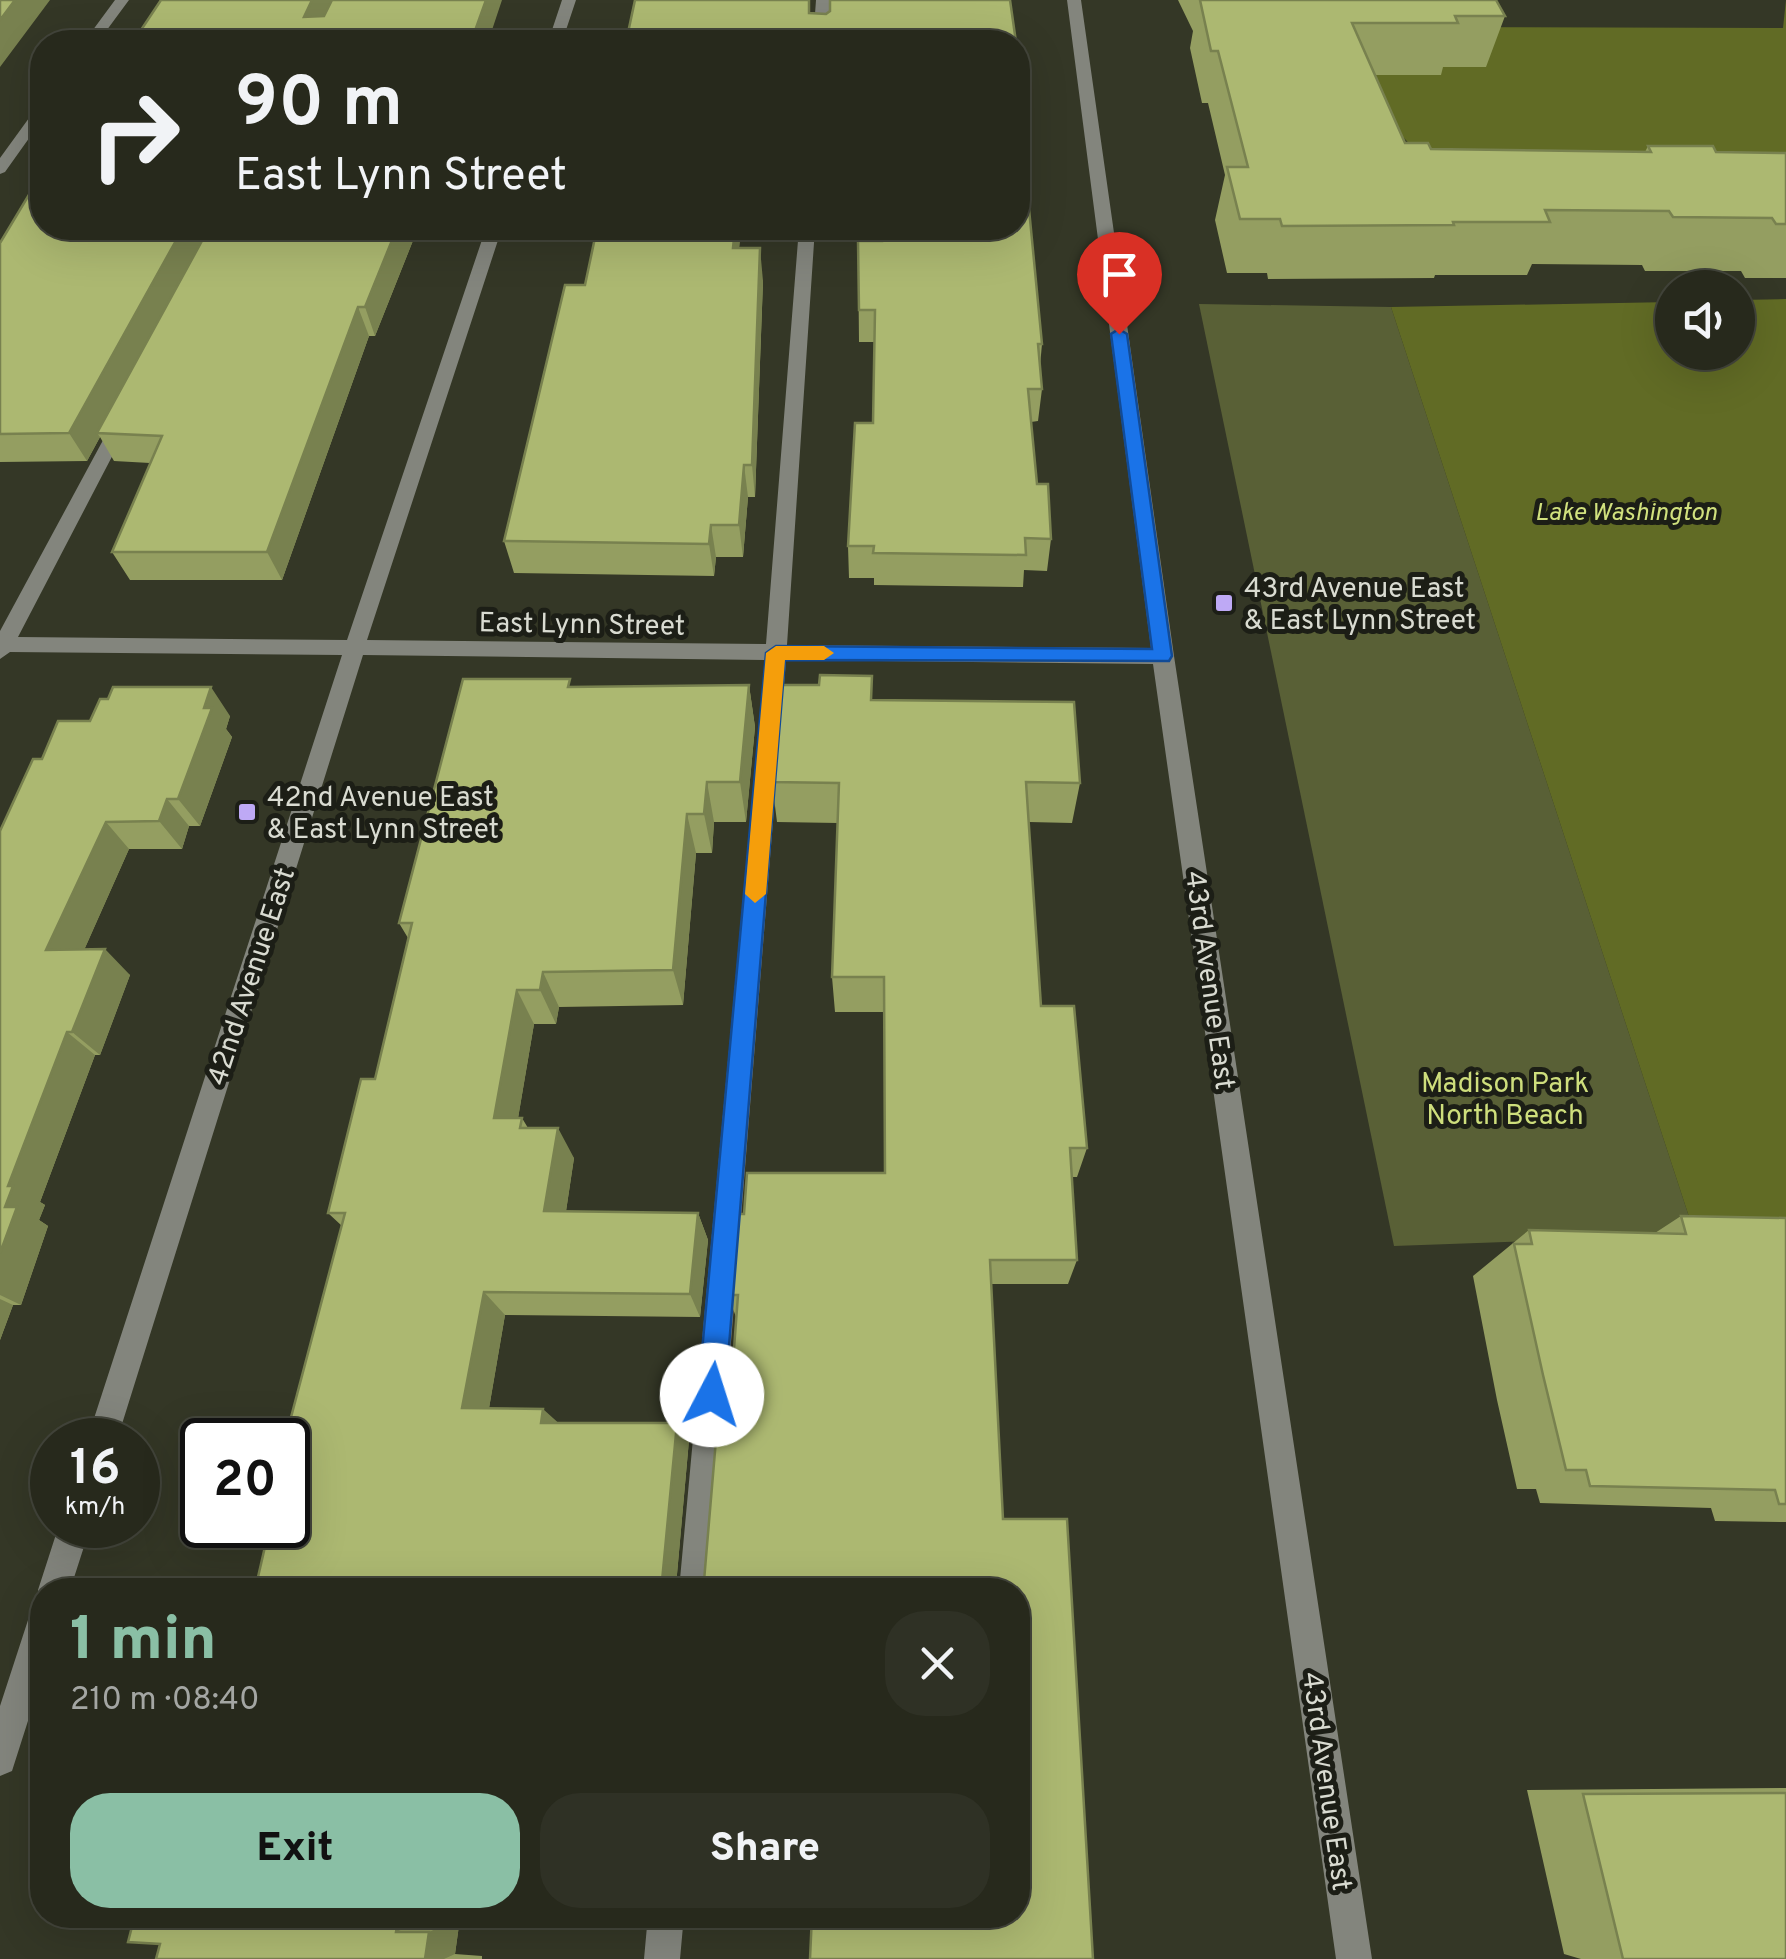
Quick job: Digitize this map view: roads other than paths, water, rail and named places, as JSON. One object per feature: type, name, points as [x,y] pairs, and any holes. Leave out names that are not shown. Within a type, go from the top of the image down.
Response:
[{"type":"street","points":[[100,30],[122,0]]},
{"type":"street","points":[[560,30],[570,0]]},
{"type":"street","points":[[821,30],[823,0]]},
{"type":"street","name":"43rd Avenue East","points":[[1074,0],[1162,656],[1354,1959]]},
{"type":"street","points":[[0,169],[30,127]]},
{"type":"street","name":"42nd Avenue East","points":[[109,1418],[354,649],[490,240]]},
{"type":"street","points":[[696,1578],[776,653],[806,240]]},
{"type":"street","points":[[1,646],[132,401]]},
{"type":"street","name":"East Lynn Street","points":[[1,646],[1162,656]]},
{"type":"street","points":[[58,1578],[67,1548]]},
{"type":"street","points":[[0,1759],[30,1664]]},
{"type":"street","points":[[662,1959],[665,1928]]},
{"type":"water","points":[[1384,0],[1786,0],[1786,207],[1418,153],[1390,123],[1373,82],[1389,48]]},
{"type":"water","name":"Lake Washington","points":[[1786,299],[1786,1236],[1695,1235],[1391,307],[1655,302],[1655,370],[1755,370],[1755,300]]},
{"type":"place","name":"43rd Avenue East & East Lynn Street","points":[[1224,603]]},
{"type":"place","name":"42nd Avenue East & East Lynn Street","points":[[247,812]]},
{"type":"park label","name":"Madison Park North Beach","points":[[1505,1098]]}]
